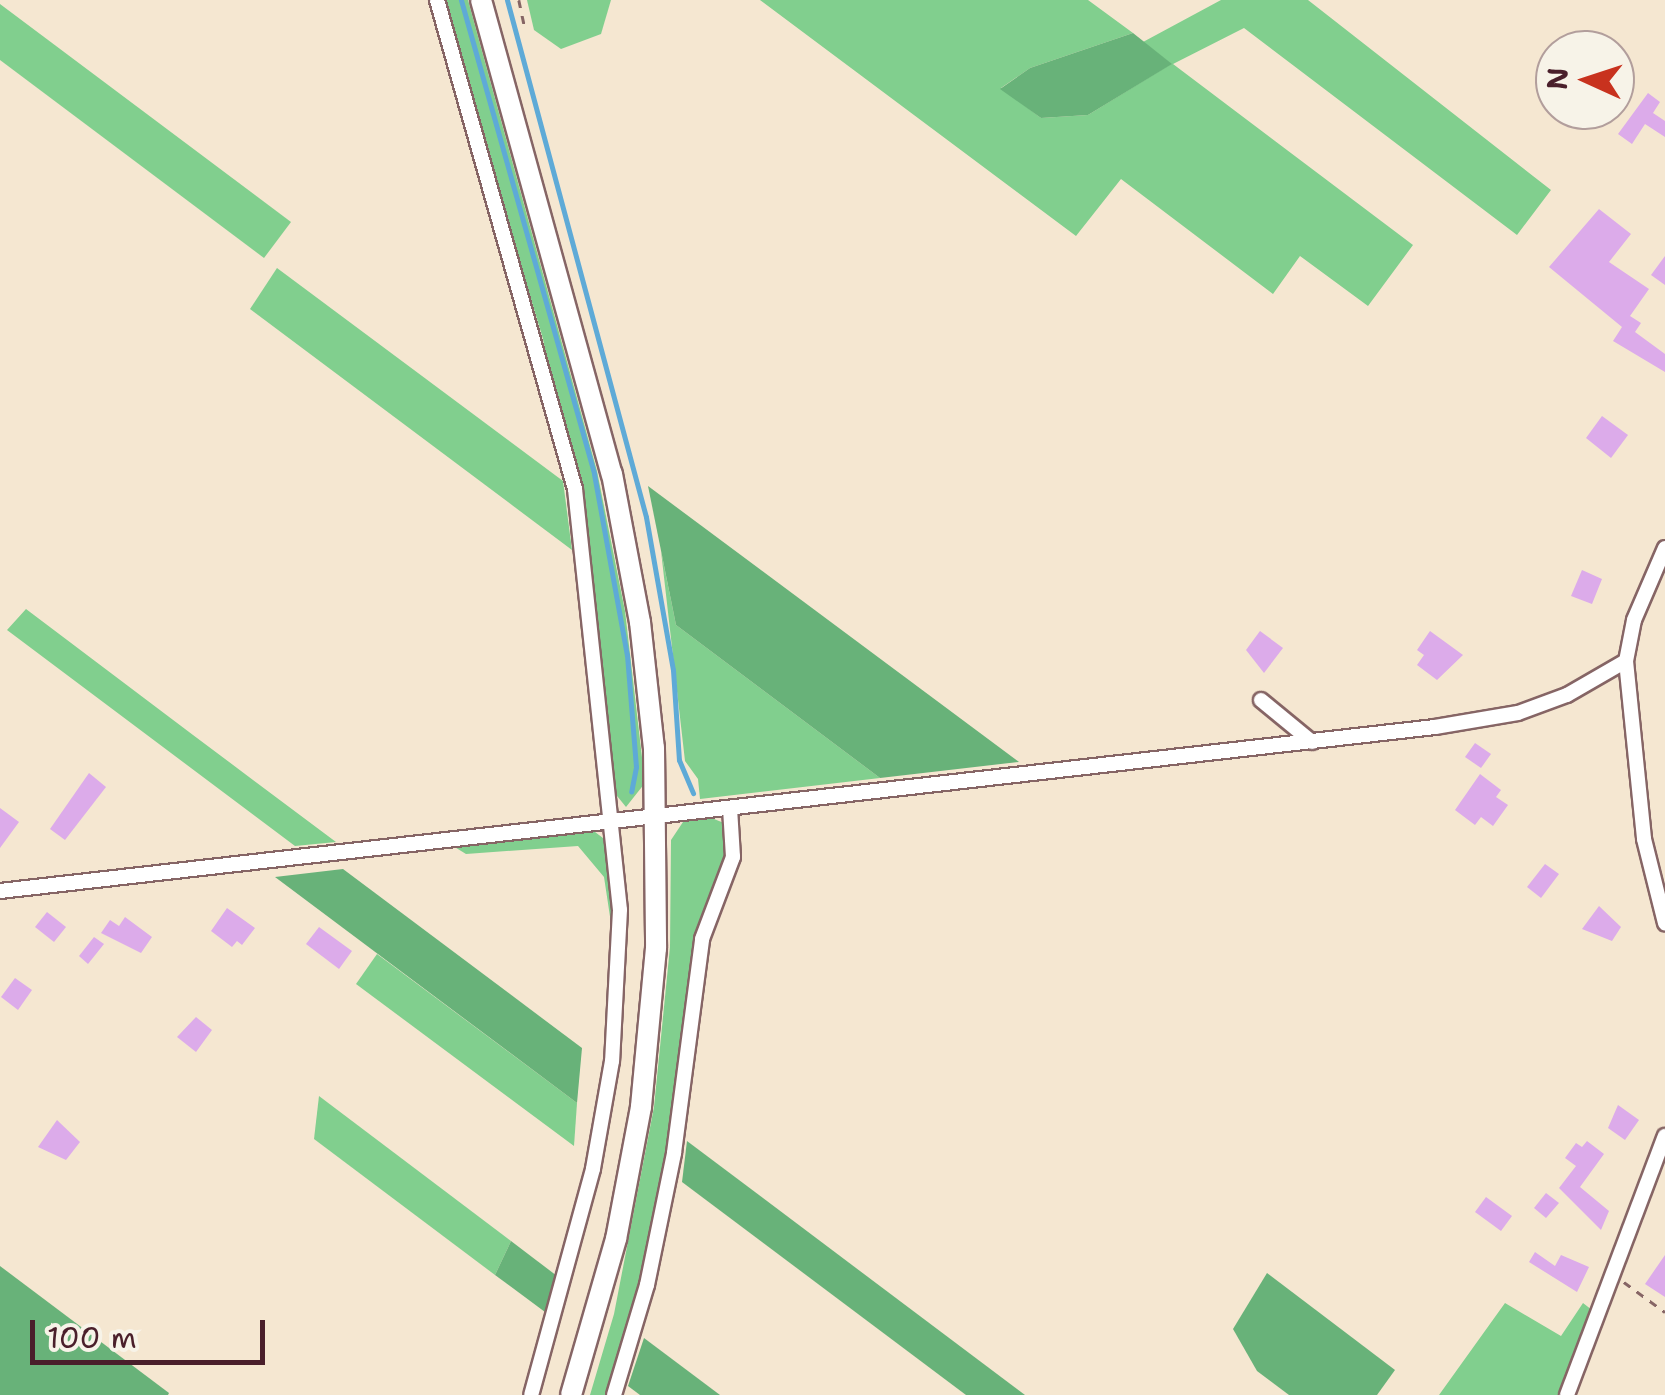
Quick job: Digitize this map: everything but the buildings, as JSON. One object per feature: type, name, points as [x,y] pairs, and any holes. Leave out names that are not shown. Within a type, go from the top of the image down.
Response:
[{"type":"main road","points":[[481,0],[612,474],[642,637],[658,816],[656,948],[641,1107],[616,1239],[571,1395]]},
{"type":"street","points":[[437,0],[575,489],[611,821],[620,945],[612,1061],[565,1287],[531,1395]]},
{"type":"street","points":[[1665,548],[1634,620],[1626,660],[1644,839],[1665,923]]},
{"type":"street","points":[[0,892],[1312,742],[1518,713],[1568,695],[1626,660]]},
{"type":"street","points":[[1262,700],[1312,742]]},
{"type":"street","points":[[614,1395],[647,1285],[674,1153],[699,952],[733,858],[730,808]]},
{"type":"street","points":[[1567,1395],[1665,1136]]},
{"type":"path","points":[[519,0],[525,28]]},
{"type":"path","points":[[1614,1276],[1665,1312]]},
{"type":"green space","points":[[441,0],[468,0],[597,471],[625,611],[645,783],[626,807],[613,791],[596,627],[543,339]]},
{"type":"green space","points":[[527,0],[611,0],[601,34],[561,49],[534,30]]},
{"type":"green space","points":[[760,0],[1088,0],[1133,33],[1030,68],[1001,88],[1041,118],[1088,115],[1171,64],[1143,42],[1221,0],[1308,0],[1551,190],[1517,235],[1244,28],[1173,64],[1413,245],[1368,306],[1300,256],[1273,294],[1121,179],[1076,236]]},
{"type":"green space","points":[[0,4],[291,222],[264,258],[0,60]]},
{"type":"green space","points":[[1133,33],[1172,64],[1088,115],[1041,118],[1000,89],[1030,68]]},
{"type":"green space","points":[[277,268],[563,481],[572,550],[250,309]]},
{"type":"green space","points":[[648,486],[1019,762],[880,778],[676,625]]},
{"type":"green space","points":[[661,551],[676,625],[880,778],[700,799],[698,779],[685,761]]},
{"type":"green space","points":[[26,609],[336,842],[295,846],[7,630]]},
{"type":"green space","points":[[709,817],[724,823],[727,855],[692,961],[667,1166],[643,1282],[609,1395],[590,1395],[614,1314],[654,1107],[670,947],[671,840],[685,819]]},
{"type":"green space","points":[[591,829],[603,838],[607,857],[614,943],[604,877],[578,846],[466,854],[453,846]]},
{"type":"green space","points":[[343,869],[582,1048],[577,1103],[275,877]]},
{"type":"green space","points":[[377,954],[577,1103],[574,1146],[356,984]]},
{"type":"green space","points":[[319,1096],[511,1241],[495,1275],[314,1139]]},
{"type":"green space","points":[[687,1141],[1025,1395],[966,1395],[682,1182]]},
{"type":"green space","points":[[511,1241],[557,1276],[545,1312],[495,1275]]},
{"type":"green space","points":[[0,1266],[169,1393],[168,1395],[0,1395]]},
{"type":"green space","points":[[1267,1273],[1395,1370],[1377,1395],[1289,1395],[1257,1371],[1233,1329]]},
{"type":"green space","points":[[1505,1303],[1561,1336],[1583,1303],[1592,1310],[1559,1395],[1439,1395]]},
{"type":"green space","points":[[644,1338],[720,1395],[640,1395],[628,1386]]},
{"type":"waterway","points":[[461,0],[594,474],[627,655],[636,767],[631,792]]},
{"type":"waterway","points":[[507,0],[646,517],[673,670],[679,760],[693,793]]}]
